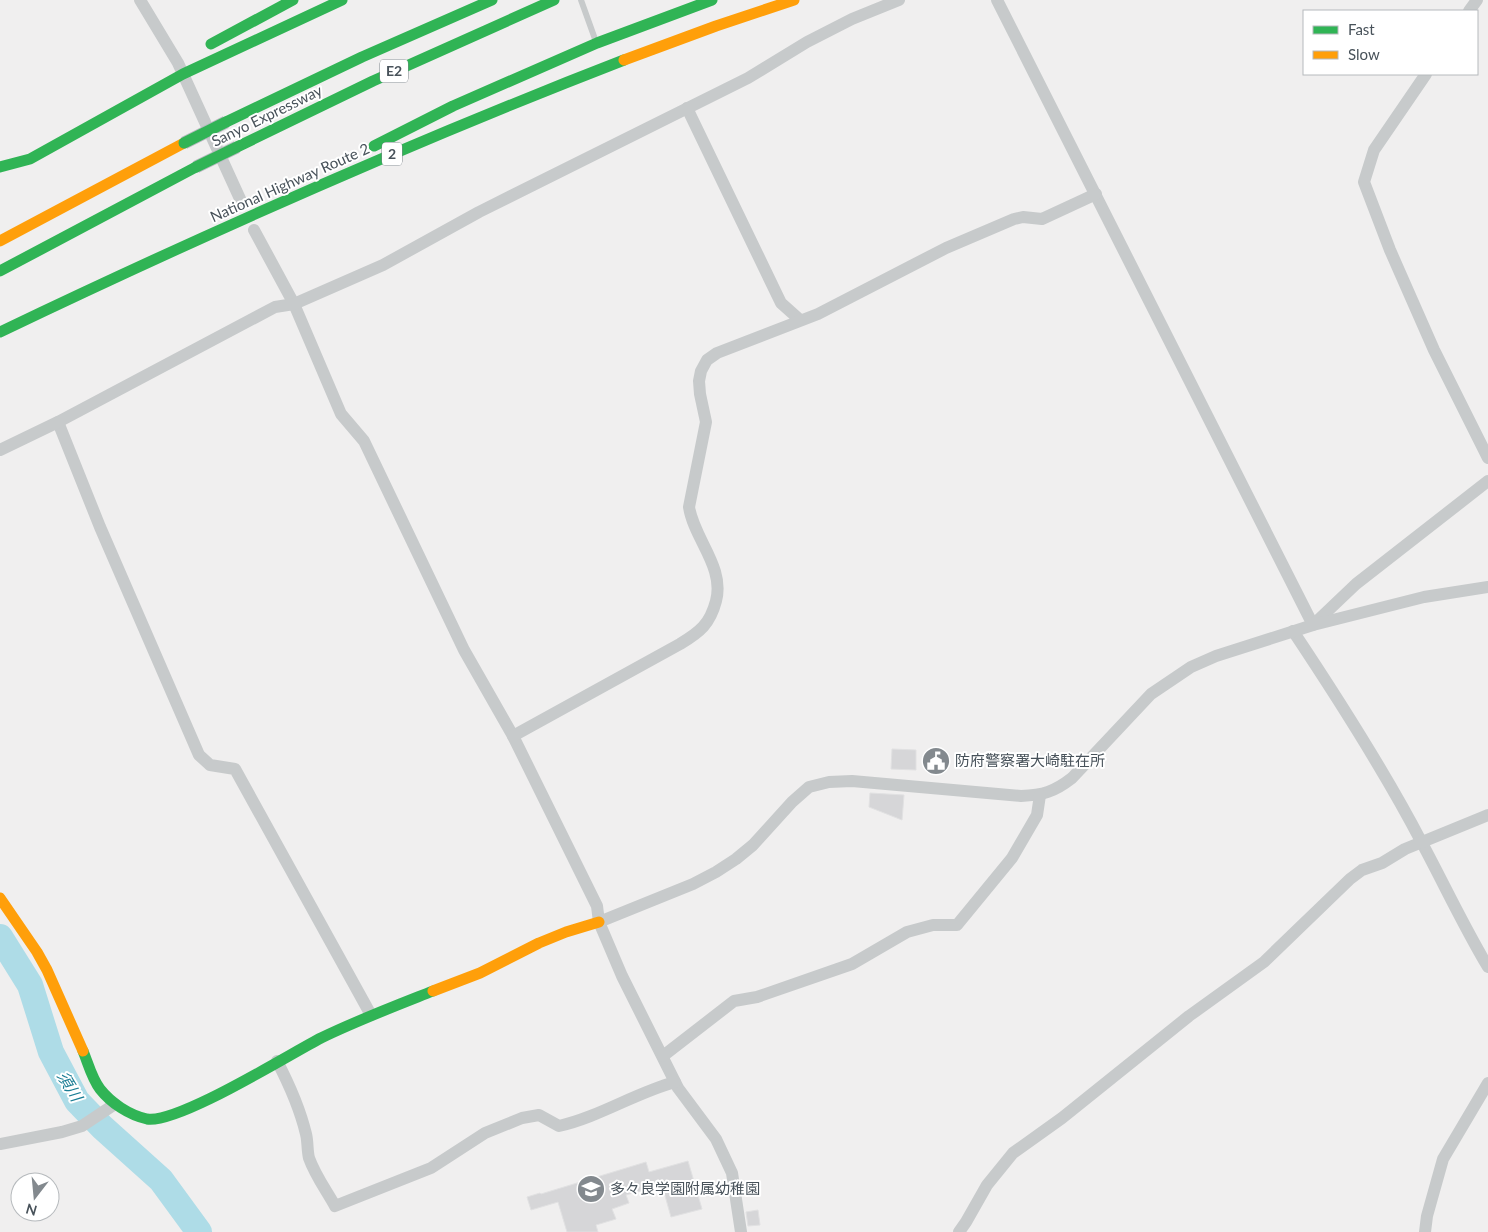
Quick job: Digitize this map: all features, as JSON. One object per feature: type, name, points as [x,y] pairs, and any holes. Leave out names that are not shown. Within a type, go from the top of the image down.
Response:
[{"type":"main road","points":[[0,167],[30,160],[177,68],[194,53],[293,0]]},
{"type":"main road","points":[[177,68],[342,0]]},
{"type":"main road","name":"Sanyo Expressway","points":[[0,241],[226,122],[362,57],[492,0]]},
{"type":"main road","name":"Sanyo Expressway","points":[[0,271],[196,167],[373,81],[554,0]]},
{"type":"main road","points":[[367,149],[453,106],[597,43],[712,0]]},
{"type":"main road","name":"National Highway Route 2","points":[[0,332],[134,268],[396,152],[569,82],[794,0]]},
{"type":"main road","points":[[0,167],[81,117]]},
{"type":"main road","points":[[134,268],[190,232]]},
{"type":"main road","points":[[0,898],[47,970],[99,1088],[112,1107],[148,1119],[164,1117],[187,1109],[371,1015],[480,973],[539,943],[599,922]]},
{"type":"street","points":[[140,0],[177,68],[242,204]]},
{"type":"street","points":[[0,450],[58,422],[275,307],[294,304],[383,264],[479,212],[748,78],[807,42],[852,19],[899,0]]},
{"type":"street","points":[[997,0],[1313,624]]},
{"type":"street","points":[[1425,75],[1374,150],[1364,182],[1390,250],[1434,350],[1488,458]]},
{"type":"street","points":[[687,108],[781,303],[800,320]]},
{"type":"street","points":[[513,736],[680,644],[702,629],[710,620],[718,595],[718,584],[712,562],[691,518],[689,507],[706,422],[699,381],[701,371],[707,360],[717,353],[818,314],[946,248],[1006,222],[1023,217],[1042,219],[1096,194]]},
{"type":"street","points":[[254,230],[294,304],[341,414],[364,441],[464,650],[513,736],[597,906],[599,922],[622,976],[675,1082],[716,1138],[732,1173],[740,1232]]},
{"type":"street","points":[[58,422],[100,527],[199,756],[210,765],[235,769],[371,1015]]},
{"type":"street","points":[[1313,624],[1356,584],[1488,481]]},
{"type":"street","points":[[599,922],[693,884],[716,872],[753,845],[792,802],[809,787],[829,782],[852,782],[1020,796],[1040,795],[1058,788],[1072,778],[1151,694],[1191,667],[1216,656],[1313,624],[1424,597],[1488,587]]},
{"type":"street","points":[[1293,632],[1393,790],[1466,931],[1488,967]]},
{"type":"street","points":[[663,1056],[734,1001],[757,997],[852,964],[907,932],[933,925],[957,926],[1012,858],[1037,815],[1040,795]]},
{"type":"street","points":[[959,1232],[987,1185],[1013,1153],[1062,1118],[1189,1016],[1264,962],[1356,874],[1382,863],[1405,849],[1488,815]]},
{"type":"street","points":[[278,1061],[304,1125],[307,1136],[308,1156],[335,1206],[431,1168],[485,1132],[522,1118],[539,1115],[544,1116],[558,1126],[572,1123],[648,1091],[675,1082]]},
{"type":"street","points":[[1425,1232],[1427,1216],[1443,1159],[1488,1083]]},
{"type":"street","points":[[0,1144],[62,1132],[82,1126],[112,1107]]},
{"type":"lane","points":[[581,0],[597,43]]},
{"type":"building","points":[[892,749],[916,750],[916,770],[891,769]]},
{"type":"building","points":[[870,793],[904,795],[902,820],[869,807]]},
{"type":"building","points":[[688,1161],[702,1209],[671,1217],[662,1185],[626,1195],[629,1203],[612,1209],[616,1219],[596,1225],[598,1232],[567,1232],[558,1202],[531,1210],[527,1197],[646,1162],[649,1172]]},
{"type":"building","points":[[758,1210],[760,1225],[748,1226],[746,1212]]},
{"type":"waterway","name":"須川","points":[[0,937],[30,985],[51,1052],[77,1101],[102,1127],[161,1180],[199,1232]]},
{"type":"traffic: fast","points":[[211,44],[293,0]]},
{"type":"traffic: fast","points":[[0,167],[30,159],[183,74],[342,0]]},
{"type":"traffic: fast","points":[[226,122],[362,57],[492,0]]},
{"type":"traffic: fast","points":[[237,147],[373,81],[554,0]]},
{"type":"traffic: fast","points":[[374,146],[453,106],[597,43],[712,0]]},
{"type":"traffic: fast","points":[[0,332],[309,190],[466,123],[624,60]]},
{"type":"traffic: fast","points":[[184,143],[226,122]]},
{"type":"traffic: fast","points":[[196,167],[237,147]]},
{"type":"traffic: fast","points":[[0,271],[196,167]]},
{"type":"traffic: fast","points":[[83,1051],[95,1081],[109,1099],[121,1108],[140,1117],[147,1119],[162,1118],[183,1111],[233,1087],[335,1031],[433,991]]},
{"type":"traffic: slow","points":[[624,60],[794,0]]},
{"type":"traffic: slow","points":[[0,241],[184,143]]},
{"type":"traffic: slow","points":[[0,898],[47,970],[83,1051]]},
{"type":"traffic: slow","points":[[433,991],[480,973],[539,943],[599,922]]},
{"type":"place","name":"防府警察署大崎駐在所","points":[[936,761]]},
{"type":"place","name":"多々良学園附属幼稚園","points":[[591,1189]]}]
